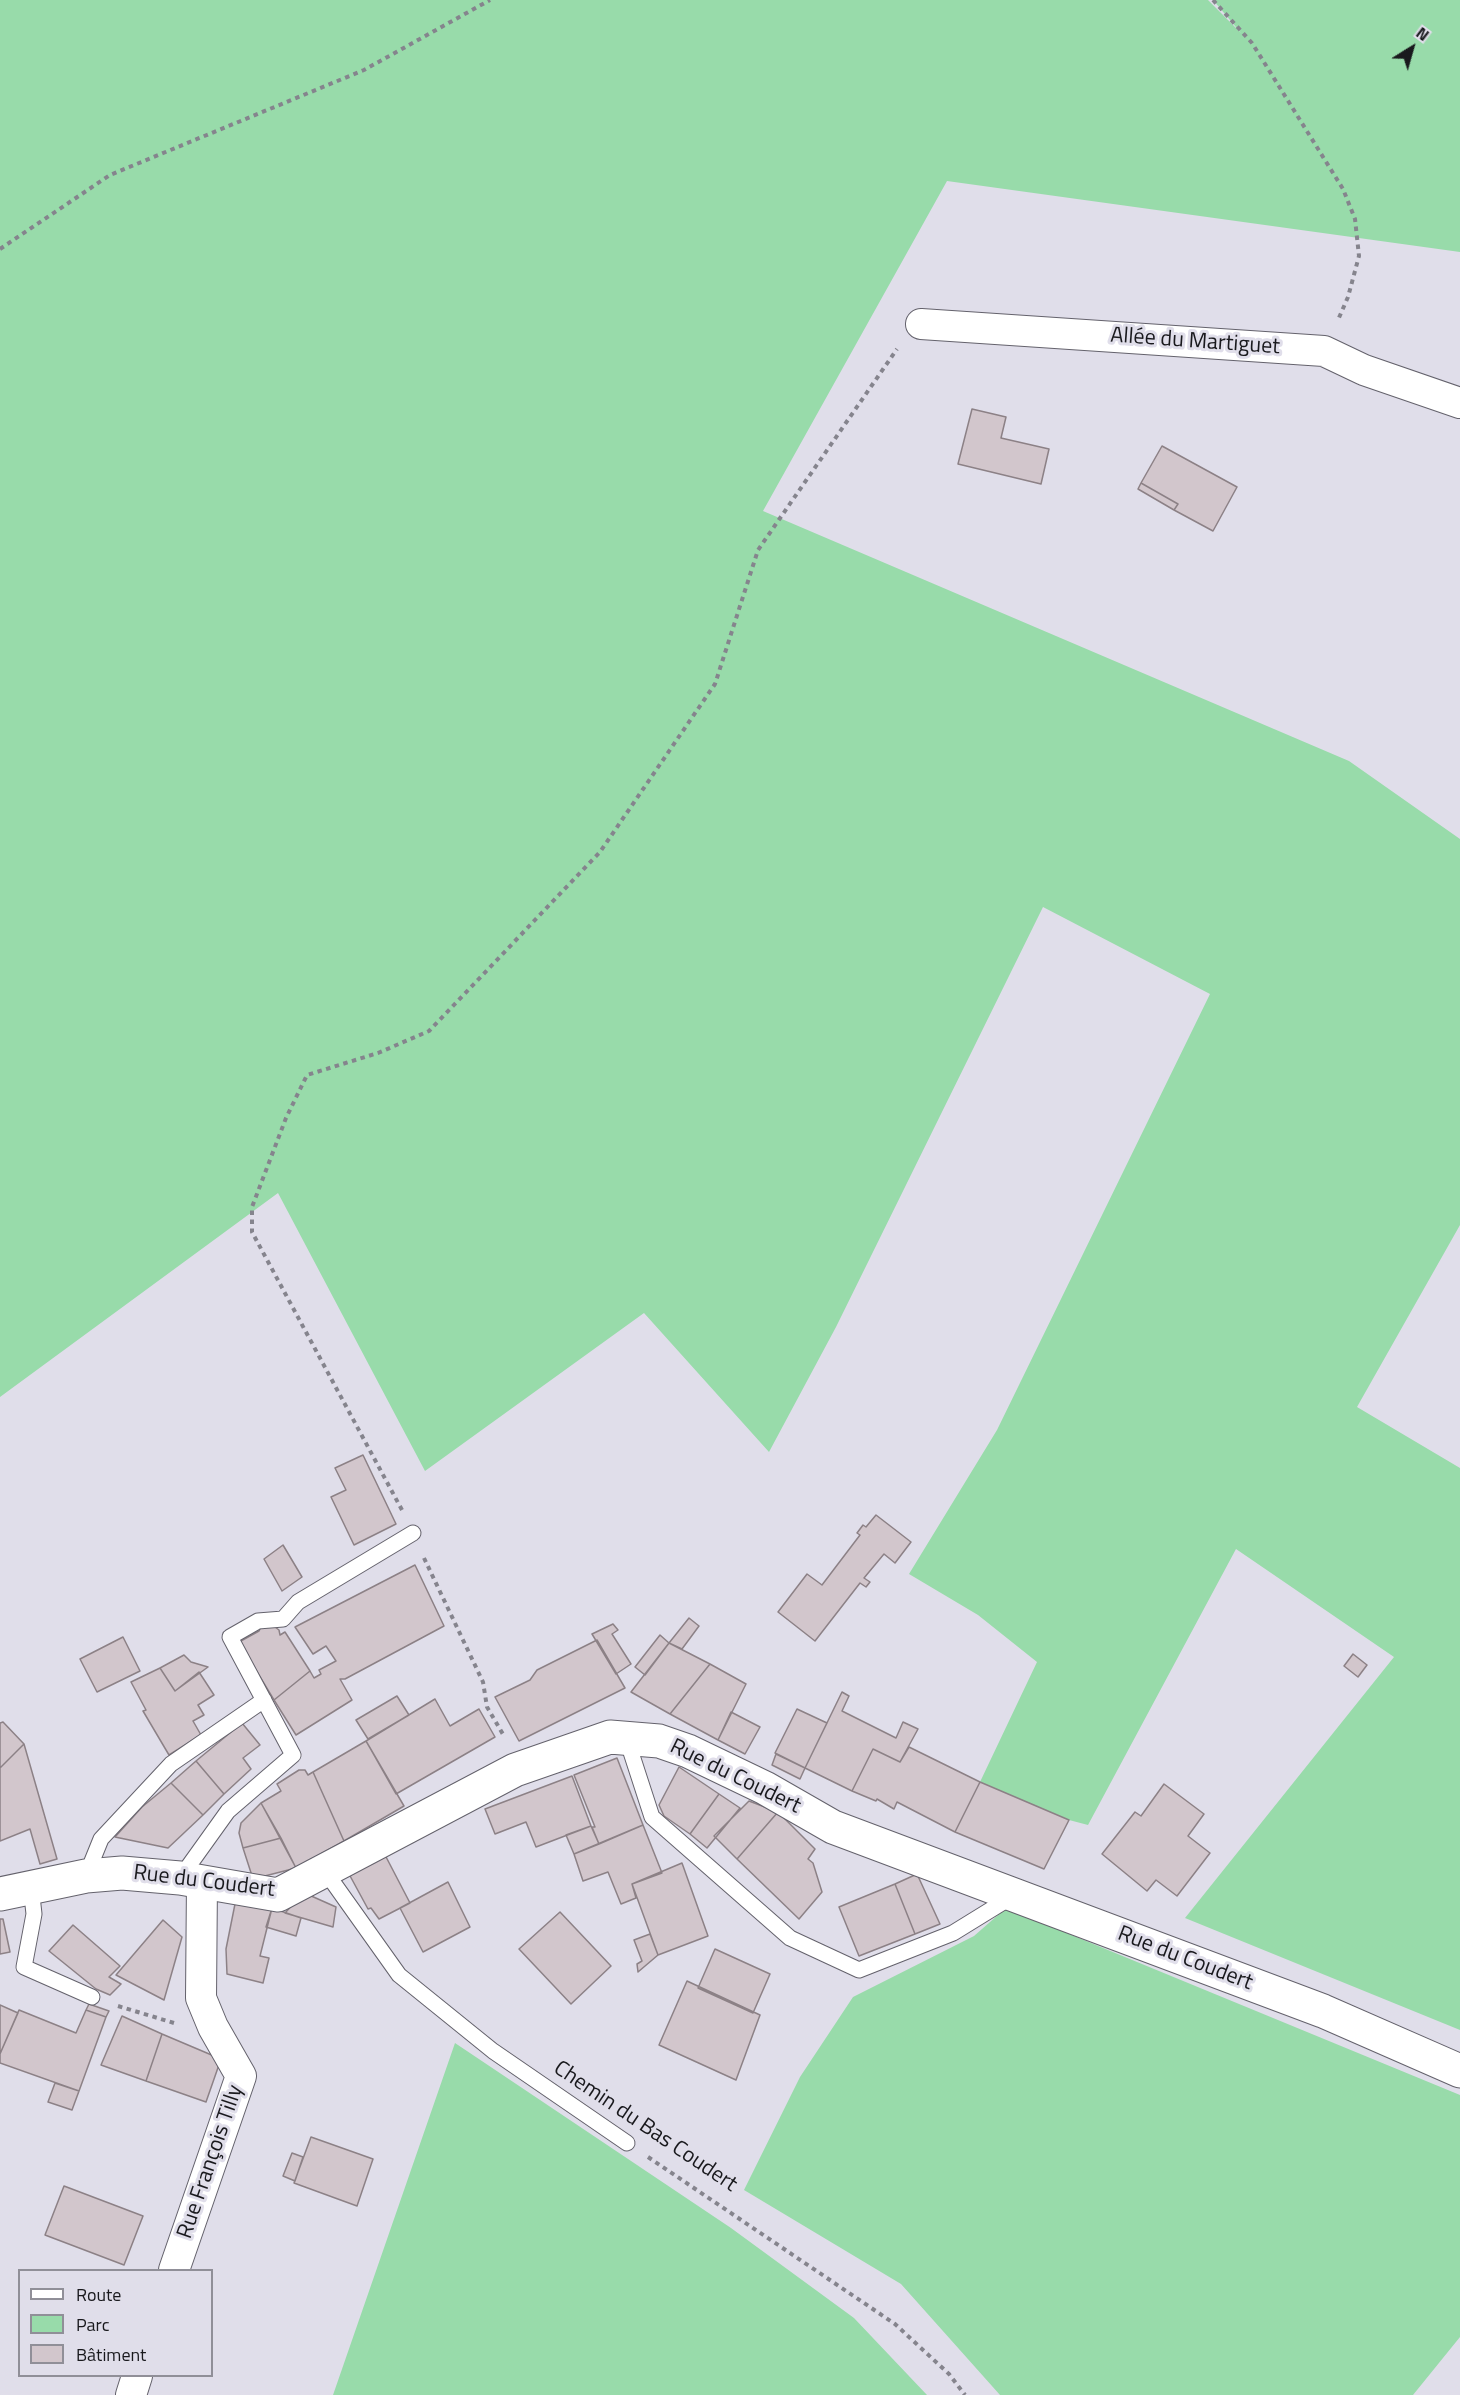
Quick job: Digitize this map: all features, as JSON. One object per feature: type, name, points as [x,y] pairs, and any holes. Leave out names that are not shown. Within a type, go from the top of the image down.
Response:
[{"type":"street","name":"Allée du Martiguet","points":[[921,324],[1324,351],[1364,370],[1460,403]]},
{"type":"street","name":"Rue du Coudert","points":[[15,1890],[86,1876],[122,1873],[191,1880],[278,1895],[522,1768],[610,1737],[658,1741],[688,1751],[765,1788],[833,1827],[1323,2011],[1460,2071]]},
{"type":"street","name":"Rue François Tilly","points":[[175,2269],[241,2076],[213,2027],[201,1998],[191,1880]]},
{"type":"street","points":[[131,2395],[137,2377]]},
{"type":"lane","points":[[191,1880],[228,1811],[293,1755],[230,1637],[258,1621],[282,1620],[298,1602],[413,1533]]},
{"type":"lane","points":[[86,1876],[101,1839],[171,1764],[264,1700]]},
{"type":"lane","points":[[627,1740],[652,1817],[790,1938],[859,1970],[953,1933],[1014,1895]]},
{"type":"lane","name":"Chemin du Bas Coudert","points":[[325,1871],[399,1975],[493,2051],[627,2143]]},
{"type":"lane","points":[[15,1890],[34,1914],[24,1967],[92,1997]]},
{"type":"path","points":[[0,249],[110,175],[364,70],[490,0]]},
{"type":"path","points":[[1213,0],[1252,43],[1343,189],[1355,219],[1359,256],[1348,297],[1324,351]]},
{"type":"path","points":[[522,1768],[487,1707],[483,1682],[396,1496],[252,1232],[252,1207],[286,1118],[307,1075],[378,1053],[429,1031],[600,852],[715,684],[758,550],[890,356],[921,324]]},
{"type":"path","points":[[92,1997],[166,2023]]},
{"type":"path","name":"Chemin du Bas Coudert","points":[[627,2143],[896,2324],[949,2374],[965,2395]]},
{"type":"green space","points":[[0,0],[1208,0],[1241,33],[1213,0],[1460,0],[1460,252],[947,181],[763,511],[1349,761],[1460,839],[1460,1225],[1357,1407],[1460,1468],[1460,2030],[1185,1918],[1394,1657],[1236,1549],[1088,1825],[1069,1820],[980,1782],[1037,1662],[978,1615],[909,1574],[997,1430],[1210,994],[1043,907],[836,1327],[769,1452],[644,1313],[425,1471],[278,1193],[0,1397]]},
{"type":"green space","points":[[1006,1908],[1460,2095],[1460,2337],[1413,2395],[1000,2395],[901,2284],[744,2190],[800,2077],[853,1997],[974,1936]]},
{"type":"green space","points":[[455,2043],[731,2228],[854,2318],[927,2395],[333,2395]]},
{"type":"building","points":[[972,409],[1006,417],[1001,438],[1049,449],[1041,484],[958,464]]},
{"type":"building","points":[[1162,446],[1237,487],[1213,531],[1174,510],[1178,504],[1141,483]]},
{"type":"building","points":[[1141,483],[1178,504],[1174,510],[1138,489]]},
{"type":"building","points":[[363,1455],[396,1524],[354,1545],[331,1497],[346,1490],[335,1468]]},
{"type":"building","points":[[876,1515],[911,1542],[895,1563],[884,1554],[864,1578],[870,1582],[866,1587],[860,1583],[815,1641],[778,1612],[807,1574],[822,1585],[860,1535],[857,1533],[863,1525],[866,1527]]},
{"type":"building","points":[[283,1545],[302,1577],[282,1591],[264,1559]]},
{"type":"building","points":[[415,1565],[444,1626],[345,1679],[340,1679],[352,1700],[296,1735],[274,1700],[310,1671],[314,1678],[321,1674],[319,1670],[336,1661],[326,1646],[313,1654],[295,1627]]},
{"type":"building","points":[[689,1618],[699,1626],[682,1649],[669,1643]]},
{"type":"building","points":[[271,1624],[279,1630],[280,1635],[285,1632],[310,1671],[274,1700],[239,1642],[259,1631],[261,1627]]},
{"type":"building","points":[[613,1624],[618,1630],[612,1634],[631,1664],[616,1674],[592,1634]]},
{"type":"building","points":[[660,1635],[669,1643],[645,1675],[635,1667]]},
{"type":"building","points":[[123,1637],[140,1671],[97,1692],[80,1659]]},
{"type":"building","points":[[597,1640],[625,1688],[519,1741],[495,1697],[530,1680],[537,1670]]},
{"type":"building","points":[[669,1643],[710,1664],[670,1714],[631,1692]]},
{"type":"building","points":[[1353,1654],[1367,1665],[1358,1677],[1344,1666]]},
{"type":"building","points":[[184,1655],[191,1662],[208,1667],[175,1691],[160,1668]]},
{"type":"building","points":[[710,1664],[746,1684],[718,1740],[670,1714]]},
{"type":"building","points":[[160,1668],[175,1691],[199,1672],[214,1695],[198,1705],[204,1715],[193,1721],[201,1735],[169,1755],[143,1711],[146,1710],[131,1682]]},
{"type":"building","points":[[842,1692],[849,1696],[842,1711],[896,1738],[903,1722],[918,1729],[900,1762],[873,1749],[852,1791],[805,1768]]},
{"type":"building","points":[[397,1696],[409,1715],[368,1739],[356,1720]]},
{"type":"building","points":[[435,1699],[450,1726],[479,1709],[495,1737],[396,1794],[366,1741]]},
{"type":"building","points":[[797,1709],[827,1723],[805,1768],[775,1753]]},
{"type":"building","points":[[731,1712],[760,1727],[745,1754],[718,1740]]},
{"type":"building","points":[[3,1722],[24,1744],[0,1768],[0,1723]]},
{"type":"building","points":[[242,1723],[260,1745],[243,1758],[251,1769],[224,1794],[196,1761]]},
{"type":"building","points":[[366,1741],[404,1806],[344,1841],[313,1772]]},
{"type":"building","points":[[24,1744],[57,1859],[40,1864],[30,1829],[0,1841],[0,1768]]},
{"type":"building","points":[[909,1747],[980,1782],[955,1832],[897,1802],[894,1809],[877,1799],[876,1801],[852,1791],[873,1749],[900,1762]]},
{"type":"building","points":[[776,1754],[805,1768],[800,1779],[772,1765]]},
{"type":"building","points":[[617,1758],[643,1825],[599,1844],[592,1827],[595,1827],[574,1775]]},
{"type":"building","points":[[196,1761],[224,1794],[203,1815],[171,1783]]},
{"type":"building","points":[[679,1767],[719,1794],[690,1834],[664,1816],[659,1805]]},
{"type":"building","points":[[299,1770],[305,1770],[308,1775],[313,1772],[344,1841],[296,1868],[261,1803],[281,1791],[277,1784]]},
{"type":"building","points":[[572,1776],[591,1826],[536,1847],[526,1822],[495,1834],[485,1809]]},
{"type":"building","points":[[980,1782],[1069,1820],[1044,1869],[955,1832]]},
{"type":"building","points":[[171,1783],[203,1815],[168,1848],[115,1837],[142,1807]]},
{"type":"building","points":[[1164,1784],[1204,1814],[1188,1836],[1210,1853],[1177,1896],[1156,1880],[1147,1891],[1102,1854],[1135,1812],[1141,1816]]},
{"type":"building","points":[[719,1794],[740,1808],[707,1848],[690,1834]]},
{"type":"building","points":[[749,1801],[778,1812],[737,1859],[714,1836]]},
{"type":"building","points":[[261,1803],[281,1838],[243,1848],[239,1833],[241,1823]]},
{"type":"building","points":[[778,1812],[815,1849],[808,1859],[813,1863],[822,1892],[799,1919],[737,1859]]},
{"type":"building","points":[[643,1825],[662,1873],[632,1884],[636,1898],[621,1904],[608,1872],[583,1881],[574,1854]]},
{"type":"building","points":[[591,1826],[599,1844],[574,1854],[566,1835]]},
{"type":"building","points":[[281,1838],[296,1868],[253,1879],[243,1848]]},
{"type":"building","points":[[384,1853],[410,1903],[379,1919],[371,1908],[368,1909],[349,1874]]},
{"type":"building","points":[[682,1863],[708,1936],[658,1955],[632,1884]]},
{"type":"building","points":[[917,1874],[940,1924],[915,1934],[895,1884]]},
{"type":"building","points":[[448,1882],[470,1927],[423,1952],[400,1908]]},
{"type":"building","points":[[895,1884],[915,1934],[859,1956],[839,1907]]},
{"type":"building","points":[[309,1895],[336,1907],[333,1927],[285,1913],[296,1901]]},
{"type":"building","points":[[236,1899],[272,1908],[260,1956],[269,1958],[263,1983],[227,1974],[226,1949]]},
{"type":"building","points":[[272,1908],[301,1918],[296,1936],[266,1927]]},
{"type":"building","points":[[560,1912],[611,1966],[571,2004],[519,1949]]},
{"type":"building","points":[[0,1919],[3,1919],[10,1952],[0,1954]]},
{"type":"building","points":[[163,1920],[182,1937],[164,2000],[116,1975]]},
{"type":"building","points":[[73,1925],[120,1966],[109,1977],[121,1984],[110,1995],[96,1989],[49,1951]]},
{"type":"building","points":[[650,1934],[658,1955],[638,1972],[637,1964],[642,1961],[634,1940]]},
{"type":"building","points":[[715,1949],[770,1974],[753,2013],[698,1988]]},
{"type":"building","points":[[687,1981],[760,2015],[736,2080],[659,2045]]},
{"type":"building","points":[[89,2004],[109,2011],[106,2017],[86,2010]]},
{"type":"building","points":[[0,2005],[18,2013],[0,2054]]},
{"type":"building","points":[[19,2010],[76,2033],[86,2010],[106,2017],[79,2091],[0,2063],[0,2054]]},
{"type":"building","points":[[122,2016],[162,2034],[146,2081],[101,2065]]},
{"type":"building","points":[[162,2034],[221,2059],[206,2102],[146,2081]]},
{"type":"building","points":[[55,2083],[79,2091],[72,2110],[48,2102]]},
{"type":"building","points":[[311,2137],[373,2159],[357,2206],[294,2183]]},
{"type":"building","points":[[292,2153],[303,2157],[295,2181],[283,2176]]},
{"type":"building","points":[[64,2186],[143,2216],[124,2265],[45,2235]]}]
